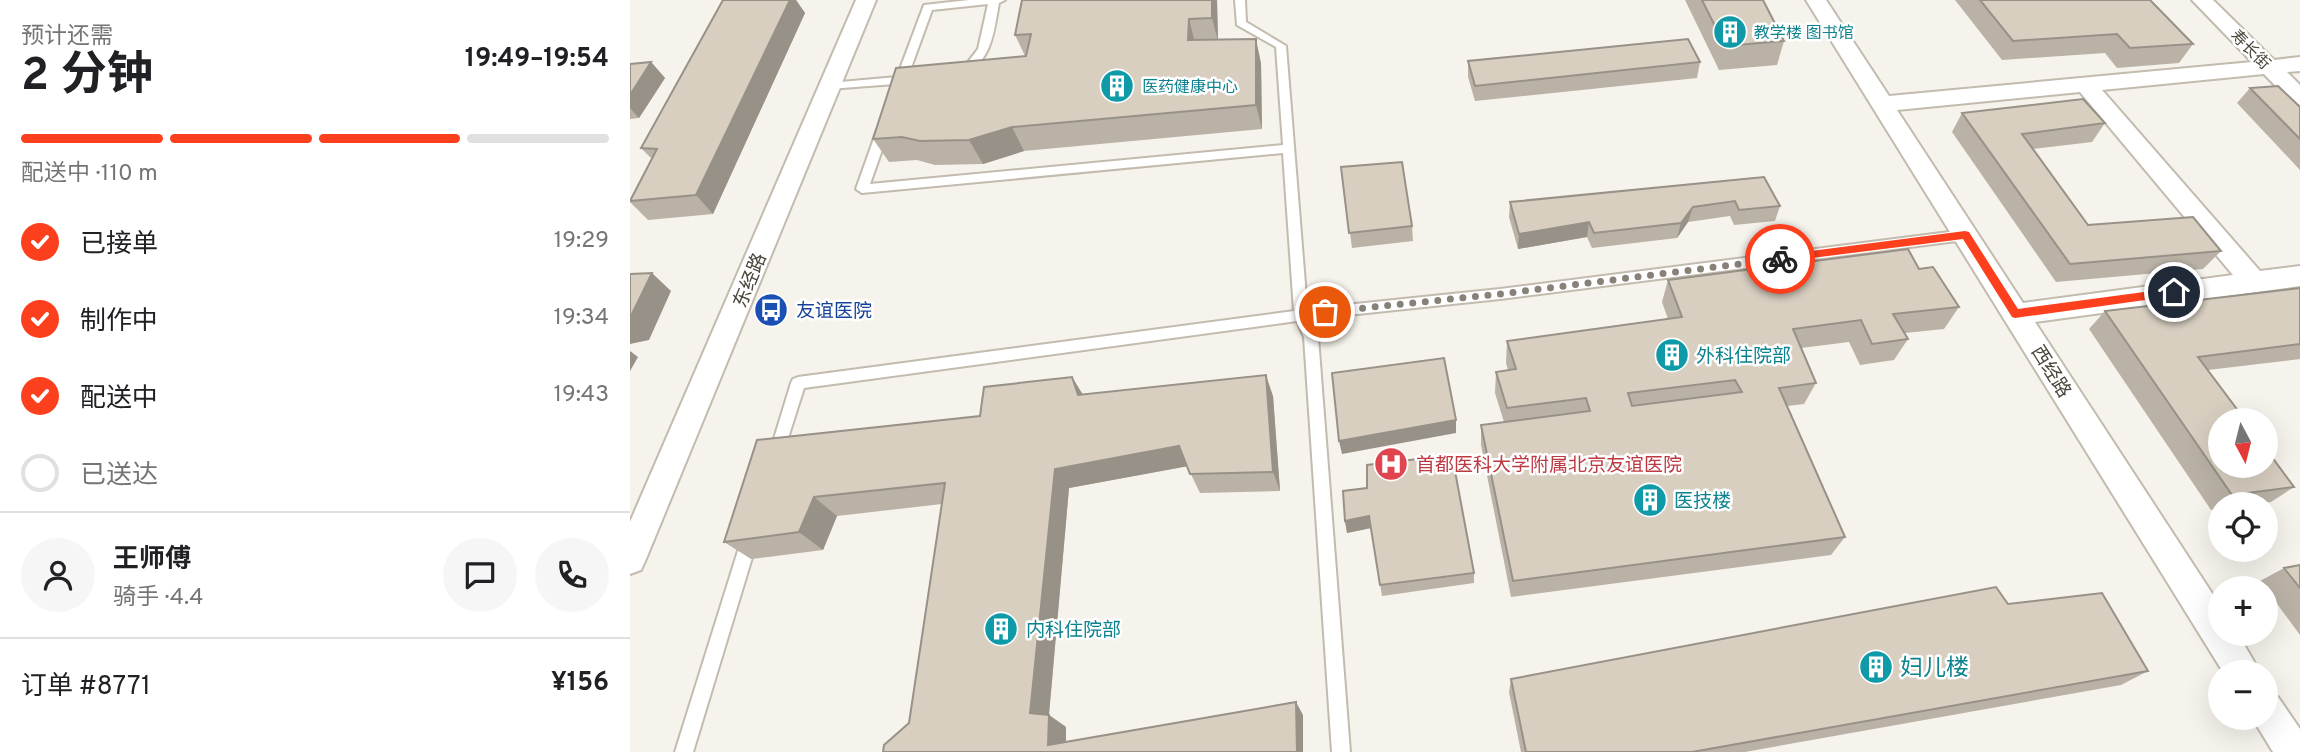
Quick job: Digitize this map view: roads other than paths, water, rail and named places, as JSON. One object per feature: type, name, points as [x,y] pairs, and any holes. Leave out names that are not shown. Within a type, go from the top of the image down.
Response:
[{"type":"street","name":"东经路","points":[[630,559],[866,0]]},
{"type":"street","name":"西经路","points":[[1816,0],[2235,660]]},
{"type":"street","name":"寿长街","points":[[2202,0],[2300,98]]},
{"type":"street","points":[[1882,104],[2300,64]]},
{"type":"street","points":[[2085,84],[2253,281]]},
{"type":"street","points":[[2015,314],[2300,276]]},
{"type":"street","points":[[2278,727],[2294,752]]},
{"type":"lane","points":[[897,92],[928,7],[1000,0]]},
{"type":"lane","points":[[1240,0],[1241,23],[1281,46],[1301,315],[1311,337],[1341,752]]},
{"type":"lane","points":[[949,75],[968,68],[977,60],[984,48],[994,1]]},
{"type":"lane","points":[[829,86],[921,78]]},
{"type":"lane","points":[[888,116],[862,189],[1289,148]]},
{"type":"lane","points":[[770,475],[799,383],[1301,315],[1500,294],[1965,235]]},
{"type":"lane","points":[[684,752],[753,528]]},
{"type":"place","name":"教学楼 图书馆","points":[[1730,32]]},
{"type":"place","name":"医药健康中心","points":[[1117,86]]},
{"type":"place","name":"友谊医院","points":[[771,310]]},
{"type":"place","name":"外科住院部","points":[[1672,355]]},
{"type":"place","name":"首都医科大学附属北京友谊医院","points":[[1391,464]]},
{"type":"place","name":"医技楼","points":[[1650,500]]},
{"type":"place","name":"内科住院部","points":[[1001,629]]},
{"type":"place","name":"妇儿楼","points":[[1876,667]]}]
